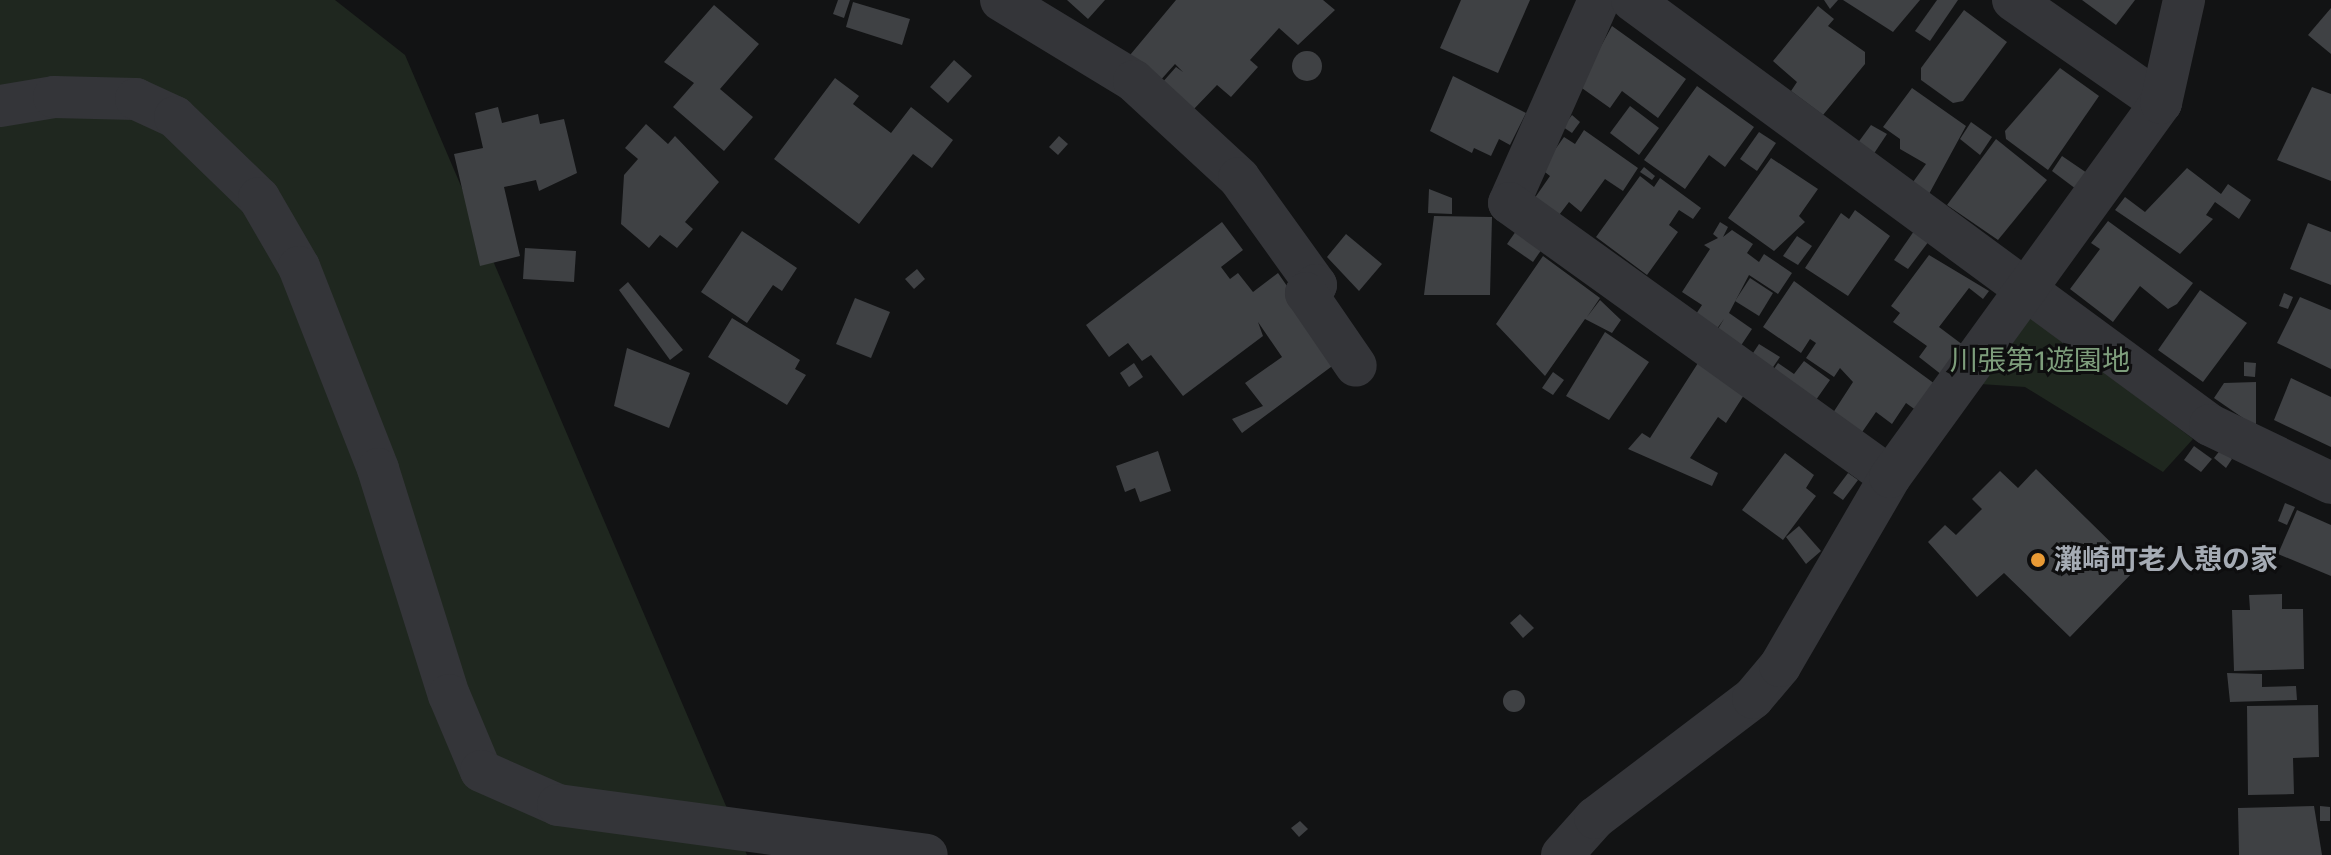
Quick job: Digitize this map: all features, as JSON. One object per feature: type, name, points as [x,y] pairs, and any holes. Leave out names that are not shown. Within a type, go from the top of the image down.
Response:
[{"type":"street","points":[[1001,0],[1134,81],[1239,178],[1316,285],[1306,293],[1356,366]]},
{"type":"street","points":[[1599,0],[1509,203],[1890,477]]},
{"type":"street","points":[[1632,0],[2210,425],[2331,483]]},
{"type":"street","points":[[2013,0],[2161,103]]},
{"type":"street","points":[[1562,855],[1595,818],[1753,698],[1818,608],[1890,477],[2161,103],[2184,0]]},
{"type":"street","points":[[0,106],[54,97],[136,99],[175,117],[259,198],[299,267],[339,368],[481,771],[558,805],[927,855]]},
{"type":"green space","points":[[0,0],[335,0],[405,55],[747,855],[0,855]]},
{"type":"green space","name":"川張第1遊園地","points":[[2030,316],[2193,439],[2163,472],[2025,387],[1980,384]]},
{"type":"building","points":[[838,0],[850,0],[844,18],[833,14]]},
{"type":"building","points":[[1067,0],[1105,0],[1088,19]]},
{"type":"building","points":[[1176,0],[1323,0],[1335,10],[1298,45],[1279,28],[1250,60],[1258,67],[1231,97],[1217,85],[1192,111],[1161,84],[1176,67],[1183,72],[1175,64],[1158,83],[1125,61]]},
{"type":"building","points":[[1461,0],[1530,0],[1498,73],[1440,48]]},
{"type":"building","points":[[1824,0],[1838,0],[1830,9]]},
{"type":"building","points":[[1843,0],[1920,0],[1893,32]]},
{"type":"building","points":[[1937,0],[1958,0],[1930,41],[1915,31]]},
{"type":"building","points":[[2082,0],[2135,0],[2116,25]]},
{"type":"building","points":[[853,2],[910,19],[902,45],[846,27]]},
{"type":"building","points":[[714,5],[759,44],[720,89],[753,117],[724,151],[673,107],[694,83],[664,62]]},
{"type":"building","points":[[1818,6],[1834,19],[1828,26],[1865,52],[1865,64],[1823,115],[1791,91],[1797,82],[1773,61]]},
{"type":"building","points":[[2331,8],[2331,54],[2308,35]]},
{"type":"building","points":[[1964,10],[2007,42],[1963,101],[1953,103],[1921,80],[1921,68]]},
{"type":"building","points":[[1612,26],[1686,79],[1658,118],[1622,91],[1610,108],[1579,86]]},
{"type":"building","points":[[1307,51],[1318,55],[1322,66],[1318,77],[1307,81],[1296,77],[1292,66],[1296,55]]},
{"type":"building","points":[[954,60],[972,76],[948,103],[930,87]]},
{"type":"building","points":[[2060,68],[2099,96],[2048,170],[2006,139],[2005,131]]},
{"type":"building","points":[[1453,76],[1526,113],[1510,145],[1499,139],[1491,156],[1474,148],[1472,153],[1430,131]]},
{"type":"building","points":[[835,78],[859,96],[853,104],[891,133],[911,107],[953,140],[932,168],[913,154],[859,224],[774,159]]},
{"type":"building","points":[[1697,86],[1754,127],[1725,167],[1709,155],[1685,189],[1644,160]]},
{"type":"building","points":[[2312,87],[2331,94],[2331,181],[2277,160]]},
{"type":"building","points":[[1912,88],[1966,126],[1929,194],[1913,182],[1926,164],[1900,149],[1900,139],[1883,127]]},
{"type":"building","points":[[1630,106],[1659,128],[1639,155],[1610,133]]},
{"type":"building","points":[[498,107],[502,123],[538,114],[540,124],[564,119],[577,173],[539,191],[536,180],[504,187],[520,256],[480,266],[454,154],[483,148],[475,113]]},
{"type":"building","points":[[1572,115],[1580,122],[1572,133],[1563,127]]},
{"type":"building","points":[[1971,122],[1992,137],[1980,155],[1960,139]]},
{"type":"building","points":[[646,124],[668,144],[675,136],[719,182],[685,222],[693,229],[677,248],[660,235],[649,248],[621,224],[624,175],[638,159],[625,148]]},
{"type":"building","points":[[1871,125],[1887,134],[1873,155],[1857,144]]},
{"type":"building","points":[[1584,130],[1638,168],[1623,191],[1605,179],[1581,212],[1569,202],[1556,219],[1532,202],[1550,176],[1541,169],[1564,137],[1575,144]]},
{"type":"building","points":[[1759,132],[1776,143],[1757,171],[1740,159]]},
{"type":"building","points":[[1059,136],[1068,144],[1058,155],[1049,147]]},
{"type":"building","points":[[1996,139],[2047,180],[1998,240],[1947,205]]},
{"type":"building","points":[[2062,156],[2087,173],[2076,189],[2052,171]]},
{"type":"building","points":[[1771,158],[1818,189],[1799,216],[1805,222],[1774,251],[1728,218]]},
{"type":"building","points":[[1644,167],[1655,176],[1652,180],[1640,172]]},
{"type":"building","points":[[2187,168],[2221,194],[2228,184],[2251,200],[2239,219],[2215,202],[2206,215],[2213,219],[2180,254],[2115,210],[2125,197],[2145,212]]},
{"type":"building","points":[[1640,176],[1654,187],[1660,178],[1701,208],[1693,219],[1679,210],[1669,225],[1678,232],[1647,275],[1596,237]]},
{"type":"building","points":[[1429,189],[1452,198],[1452,214],[1428,213]]},
{"type":"building","points":[[1855,210],[1890,236],[1848,296],[1805,268],[1841,213],[1849,219]]},
{"type":"building","points":[[1434,216],[1492,217],[1490,295],[1424,295]]},
{"type":"building","points":[[2108,221],[2193,283],[2177,304],[2168,309],[2140,286],[2113,322],[2070,289],[2100,249],[2091,243]]},
{"type":"building","points":[[1222,222],[1243,250],[1221,267],[1230,279],[1238,273],[1253,292],[1278,273],[1339,361],[1242,433],[1232,419],[1263,406],[1245,383],[1282,357],[1258,322],[1263,336],[1183,396],[1151,355],[1142,361],[1128,343],[1109,357],[1086,325]]},
{"type":"building","points":[[1720,222],[1728,227],[1723,237],[1732,230],[1753,244],[1747,253],[1759,262],[1764,254],[1792,273],[1778,294],[1749,275],[1729,313],[1752,329],[1736,353],[1713,337],[1724,319],[1711,337],[1690,323],[1702,305],[1682,292],[1710,249],[1704,245],[1718,238],[1713,234]]},
{"type":"building","points":[[2308,223],[2331,232],[2331,285],[2290,269]]},
{"type":"building","points":[[742,231],[797,268],[782,291],[773,285],[747,323],[701,292]]},
{"type":"building","points":[[1516,231],[1542,249],[1533,262],[1507,244]]},
{"type":"building","points":[[1914,231],[1929,241],[1908,269],[1894,260]]},
{"type":"building","points":[[1346,234],[1382,264],[1359,291],[1327,257]]},
{"type":"building","points":[[1797,236],[1812,246],[1798,265],[1783,256]]},
{"type":"building","points":[[525,248],[576,251],[574,282],[523,279]]},
{"type":"building","points":[[1929,255],[1989,291],[1983,299],[1969,288],[1939,327],[1963,345],[1942,375],[1919,357],[1927,346],[1893,322],[1900,313],[1891,306]]},
{"type":"building","points":[[1543,256],[1600,298],[1587,317],[1600,300],[1621,320],[1612,333],[1585,319],[1545,376],[1496,324]]},
{"type":"building","points":[[917,269],[925,279],[914,289],[905,279]]},
{"type":"building","points":[[1750,278],[1773,293],[1759,316],[1735,301]]},
{"type":"building","points":[[1794,281],[1935,384],[1917,411],[1906,403],[1892,424],[1876,412],[1858,438],[1829,419],[1853,382],[1840,368],[1834,377],[1806,358],[1816,343],[1810,339],[1801,353],[1763,327]]},
{"type":"building","points":[[628,282],[683,350],[670,360],[619,290]]},
{"type":"building","points":[[2200,290],[2247,323],[2203,382],[2158,350]]},
{"type":"building","points":[[2284,293],[2293,297],[2288,309],[2279,306]]},
{"type":"building","points":[[2300,297],[2331,310],[2331,369],[2277,343]]},
{"type":"building","points":[[855,298],[890,312],[871,358],[836,344]]},
{"type":"building","points":[[732,318],[800,360],[795,369],[806,375],[787,405],[708,357]]},
{"type":"building","points":[[1605,332],[1649,362],[1609,420],[1566,396]]},
{"type":"building","points":[[1759,344],[1780,357],[1767,376],[1747,362]]},
{"type":"building","points":[[627,348],[690,373],[669,428],[614,406]]},
{"type":"building","points":[[1804,361],[1830,380],[1811,407],[1769,376],[1778,363],[1794,374]]},
{"type":"building","points":[[2244,362],[2256,363],[2255,377],[2244,376]]},
{"type":"building","points":[[1134,363],[1143,377],[1129,387],[1120,373]]},
{"type":"building","points":[[1698,363],[1744,395],[1726,423],[1718,417],[1690,458],[1718,473],[1712,486],[1628,449],[1642,433],[1650,438]]},
{"type":"building","points":[[1553,372],[1564,380],[1553,395],[1542,388]]},
{"type":"building","points":[[2291,378],[2331,397],[2331,447],[2274,420]]},
{"type":"building","points":[[2256,382],[2256,427],[2214,398],[2224,383]]},
{"type":"building","points":[[2194,446],[2212,459],[2201,472],[2184,460]]},
{"type":"building","points":[[2221,449],[2232,459],[2226,468],[2214,458]]},
{"type":"building","points":[[1158,451],[1171,491],[1140,502],[1135,488],[1125,492],[1116,466]]},
{"type":"building","points":[[1785,453],[1814,475],[1806,488],[1816,496],[1783,540],[1742,510]]},
{"type":"building","name":"灘崎町老人憩の家","points":[[2036,469],[2137,568],[2070,637],[2004,573],[1977,597],[1928,542],[1945,525],[1956,535],[1982,509],[1972,499],[2000,471],[2018,488]]},
{"type":"building","points":[[1848,473],[1858,480],[1843,500],[1833,493]]},
{"type":"building","points":[[2285,503],[2295,507],[2287,525],[2278,521]]},
{"type":"building","points":[[2297,510],[2331,525],[2331,576],[2278,554]]},
{"type":"building","points":[[1799,526],[1821,551],[1806,564],[1786,537]]},
{"type":"building","points":[[2282,594],[2282,609],[2303,609],[2304,669],[2234,671],[2232,610],[2250,610],[2249,595]]},
{"type":"building","points":[[1520,614],[1534,628],[1523,638],[1510,623]]},
{"type":"building","points":[[2227,673],[2262,674],[2262,687],[2296,686],[2297,700],[2230,702]]},
{"type":"building","points":[[1514,690],[1522,693],[1525,701],[1522,709],[1514,712],[1506,709],[1503,701],[1506,693]]},
{"type":"building","points":[[2318,705],[2319,757],[2293,758],[2294,794],[2248,795],[2247,706]]},
{"type":"building","points":[[2314,806],[2322,855],[2239,855],[2238,808]]},
{"type":"building","points":[[2320,806],[2330,807],[2330,821],[2320,821]]},
{"type":"building","points":[[1300,821],[1308,829],[1299,837],[1291,828]]},
{"type":"place","name":"灘崎町老人憩の家","points":[[2038,560]]}]
